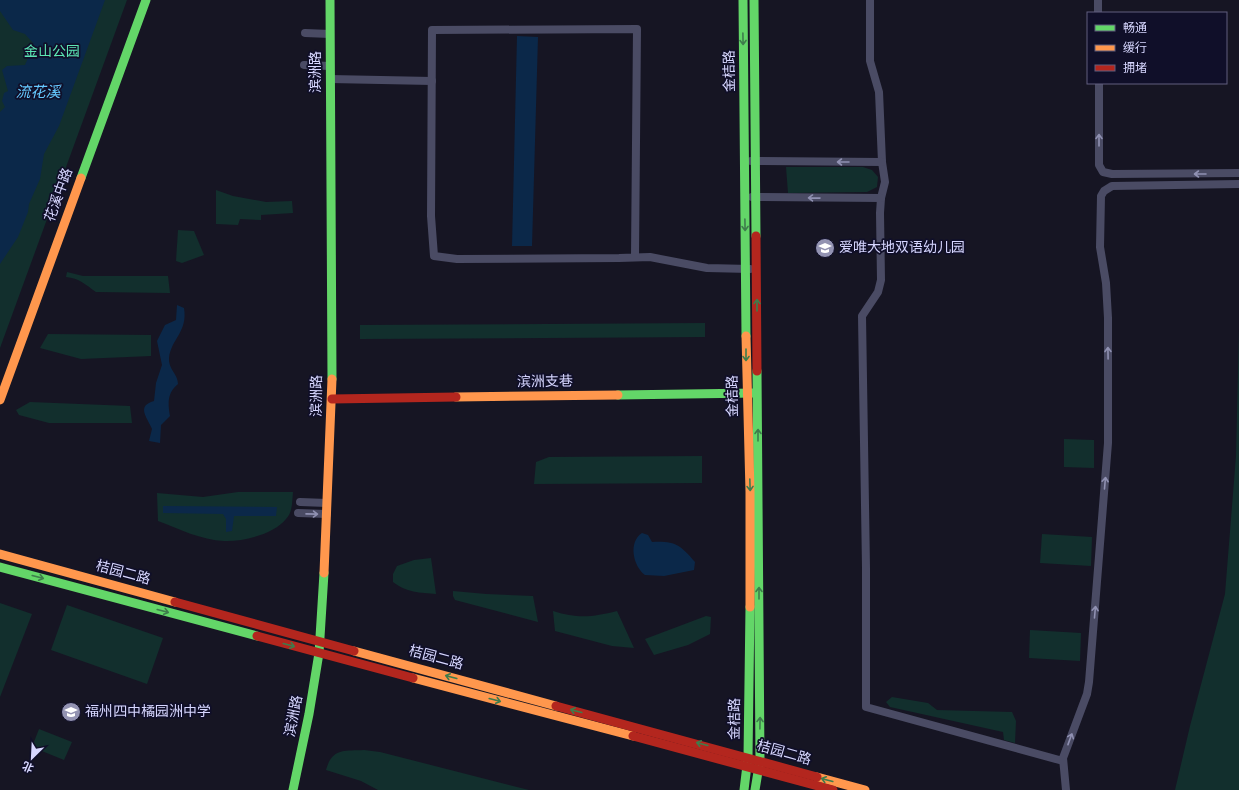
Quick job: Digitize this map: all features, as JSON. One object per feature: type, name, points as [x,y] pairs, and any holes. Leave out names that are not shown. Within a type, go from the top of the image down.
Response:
[{"type":"street","name":"花溪中路","points":[[0,400],[146,0]]},
{"type":"street","name":"滨洲路","points":[[293,790],[309,714],[319,653],[327,514],[332,399],[330,0]]},
{"type":"street","name":"金桔路","points":[[743,0],[746,394],[750,500],[748,757],[744,790]]},
{"type":"street","points":[[754,0],[760,760],[755,790]]},
{"type":"street","points":[[870,0],[870,62],[879,92],[882,162],[885,182],[881,198],[881,280],[878,292],[862,316],[866,562],[866,707],[1063,761]]},
{"type":"street","points":[[1098,0],[1098,12]]},
{"type":"street","points":[[635,257],[637,29],[432,30],[431,216],[434,256],[458,259],[650,257],[707,268],[757,269]]},
{"type":"street","points":[[305,33],[330,34]]},
{"type":"street","points":[[304,65],[330,66]]},
{"type":"street","points":[[330,79],[432,81]]},
{"type":"street","points":[[1099,84],[1099,165],[1103,172],[1118,174],[1239,173]]},
{"type":"street","points":[[744,161],[882,162]]},
{"type":"street","points":[[1066,790],[1063,761],[1087,694],[1089,682],[1108,443],[1108,318],[1106,283],[1100,247],[1100,196],[1104,191],[1112,186],[1239,184]]},
{"type":"street","points":[[745,197],[881,198]]},
{"type":"street","name":"滨洲支巷","points":[[332,399],[758,393]]},
{"type":"street","points":[[300,502],[327,503]]},
{"type":"street","points":[[298,513],[327,514]]},
{"type":"street","name":"桔园二路","points":[[0,554],[320,642],[760,760],[865,790]]},
{"type":"street","name":"桔园二路","points":[[0,567],[833,790]]},
{"type":"green space","name":"流花溪","points":[[0,0],[127,0],[0,348]]},
{"type":"green space","points":[[786,167],[863,167],[872,170],[878,177],[877,187],[867,192],[788,193]]},
{"type":"green space","points":[[216,190],[233,196],[266,202],[292,201],[293,213],[261,215],[261,220],[240,219],[238,225],[216,224]]},
{"type":"green space","points":[[178,230],[194,231],[204,255],[182,263],[176,261]]},
{"type":"green space","points":[[67,272],[83,276],[168,276],[170,293],[96,292],[79,280],[66,277]]},
{"type":"green space","points":[[705,323],[705,337],[360,339],[360,325]]},
{"type":"green space","points":[[1239,329],[1239,790],[1175,790],[1190,726],[1225,594],[1236,456]]},
{"type":"green space","points":[[48,334],[151,335],[151,356],[81,359],[40,348]]},
{"type":"green space","points":[[30,402],[130,406],[132,423],[49,423],[19,415],[16,410]]},
{"type":"green space","points":[[1064,439],[1094,440],[1094,468],[1064,467]]},
{"type":"green space","points":[[702,456],[702,483],[534,484],[536,462],[549,457]]},
{"type":"green space","points":[[238,492],[293,492],[290,513],[281,524],[266,533],[232,541],[207,539],[158,521],[157,493],[203,497]]},
{"type":"green space","points":[[1042,534],[1092,537],[1091,566],[1040,563]]},
{"type":"green space","points":[[431,558],[436,594],[408,590],[393,582],[393,574],[397,566],[414,560]]},
{"type":"green space","points":[[453,591],[533,596],[538,622],[455,600]]},
{"type":"green space","points":[[0,603],[32,614],[0,697]]},
{"type":"green space","points":[[67,605],[163,638],[147,684],[51,650]]},
{"type":"green space","points":[[553,611],[562,614],[585,616],[600,615],[617,611],[634,648],[612,646],[555,631]]},
{"type":"green space","points":[[706,616],[711,617],[710,634],[688,645],[654,655],[645,639]]},
{"type":"green space","points":[[1030,630],[1081,633],[1080,661],[1029,658]]},
{"type":"green space","points":[[892,697],[928,703],[937,710],[1012,712],[1016,721],[1015,743],[1004,740],[1003,732],[890,707],[886,702]]},
{"type":"green space","points":[[39,729],[72,742],[64,760],[32,747]]},
{"type":"green space","points":[[364,750],[380,752],[529,790],[378,790],[361,781],[326,770],[335,754],[345,751]]},
{"type":"water","name":"流花溪","points":[[0,0],[105,0],[59,126],[44,154],[40,179],[29,204],[28,212],[18,237],[0,264],[0,112],[5,107],[2,101],[4,93],[8,91],[2,70],[7,66],[25,65],[28,58],[37,58],[33,43],[25,34],[13,30],[0,11]]},
{"type":"water","points":[[517,36],[538,37],[532,246],[512,246]]},
{"type":"water","points":[[177,305],[184,308],[185,316],[182,329],[170,351],[169,362],[178,380],[178,384],[174,387],[169,398],[170,416],[161,425],[160,443],[149,441],[152,429],[144,409],[145,406],[154,401],[156,383],[162,365],[157,341],[165,325],[176,320]]},
{"type":"water","points":[[163,506],[277,507],[276,516],[234,516],[232,531],[226,532],[226,519],[223,514],[163,513]]},
{"type":"water","points":[[642,533],[648,535],[652,542],[667,542],[677,545],[695,562],[694,570],[664,576],[645,575],[638,566],[634,554],[635,542]]},
{"type":"traffic: fast","points":[[81,178],[146,0]]},
{"type":"traffic: fast","points":[[330,0],[332,379]]},
{"type":"traffic: fast","points":[[743,0],[746,336]]},
{"type":"traffic: fast","points":[[754,0],[756,236]]},
{"type":"traffic: fast","points":[[755,790],[760,760],[757,371]]},
{"type":"traffic: fast","points":[[618,395],[755,393]]},
{"type":"traffic: fast","points":[[0,567],[257,636]]},
{"type":"traffic: fast","points":[[293,790],[309,714],[319,653],[324,573]]},
{"type":"traffic: fast","points":[[744,790],[748,757],[750,607]]},
{"type":"traffic: slow","points":[[0,400],[81,178]]},
{"type":"traffic: slow","points":[[746,336],[750,492],[750,607]]},
{"type":"traffic: slow","points":[[324,573],[332,379]]},
{"type":"traffic: slow","points":[[456,397],[618,395]]},
{"type":"traffic: slow","points":[[0,554],[175,602]]},
{"type":"traffic: slow","points":[[354,651],[556,706]]},
{"type":"traffic: slow","points":[[413,678],[633,736]]},
{"type":"traffic: slow","points":[[817,777],[865,790]]},
{"type":"traffic: jam","points":[[756,236],[757,371]]},
{"type":"traffic: jam","points":[[332,399],[456,397]]},
{"type":"traffic: jam","points":[[175,602],[354,651]]},
{"type":"traffic: jam","points":[[257,636],[413,678]]},
{"type":"traffic: jam","points":[[556,706],[817,777]]},
{"type":"traffic: jam","points":[[633,736],[833,790]]},
{"type":"place","name":"爱唯大地双语幼儿园","points":[[825,248]]},
{"type":"place","name":"福州四中橘园洲中学","points":[[71,712]]},
{"type":"park label","name":"金山公园","points":[[52,52]]}]
